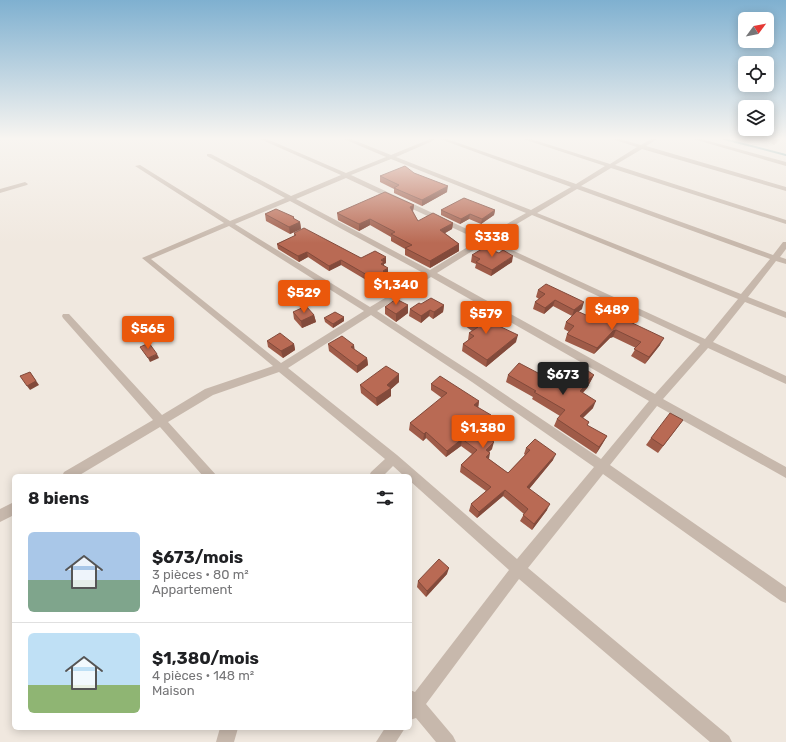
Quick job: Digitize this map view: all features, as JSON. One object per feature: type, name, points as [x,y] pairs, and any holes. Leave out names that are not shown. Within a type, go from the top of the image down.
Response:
[{"type":"street","points":[[150,174],[370,312],[603,466],[786,596]]},
{"type":"street","points":[[243,174],[430,273],[786,473]]},
{"type":"street","points":[[342,174],[786,380]]},
{"type":"street","points":[[348,174],[146,258],[282,367],[410,474]]},
{"type":"street","points":[[435,174],[786,315]]},
{"type":"street","points":[[539,174],[781,260]]},
{"type":"street","points":[[71,474],[209,392],[282,367],[484,240],[599,174]]},
{"type":"street","points":[[636,174],[786,222]]},
{"type":"street","points":[[733,174],[786,189]]},
{"type":"street","points":[[0,191],[25,184]]},
{"type":"street","points":[[447,742],[412,705],[518,569],[656,400],[706,344],[744,298],[781,260],[786,244]]},
{"type":"street","points":[[66,316],[209,474]]},
{"type":"street","points":[[377,474],[393,459]]},
{"type":"street","points":[[412,476],[518,569],[723,742]]},
{"type":"street","points":[[1,513],[12,509]]},
{"type":"street","points":[[225,742],[228,730]]},
{"type":"street","points":[[385,742],[394,730]]},
{"type":"building","points":[[386,174],[416,174],[448,186],[422,200],[394,188],[399,185],[380,176]]},
{"type":"building","points":[[385,192],[414,205],[410,207],[418,221],[433,213],[453,223],[440,230],[459,244],[430,261],[405,248],[412,245],[391,234],[395,232],[370,219],[359,224],[337,213]]},
{"type":"building","points":[[464,198],[495,210],[482,219],[470,214],[461,219],[441,210]]},
{"type":"building","points":[[276,209],[294,217],[293,218],[300,222],[289,227],[265,214]]},
{"type":"building","points":[[304,228],[361,258],[375,251],[386,257],[381,260],[384,262],[381,264],[388,268],[383,271],[399,281],[388,287],[341,260],[329,266],[307,252],[298,256],[277,244],[296,235],[294,233]]},
{"type":"building","points":[[485,247],[499,253],[503,250],[513,256],[492,270],[476,262],[480,259],[472,255]]},
{"type":"building","points":[[546,284],[584,302],[574,310],[555,300],[545,308],[535,302],[545,294],[538,290]]},
{"type":"building","points":[[431,298],[444,305],[434,312],[430,310],[421,316],[410,309],[419,303],[421,304]]},
{"type":"building","points":[[396,299],[408,305],[396,314],[385,307]]},
{"type":"building","points":[[306,306],[314,315],[301,321],[293,312]]},
{"type":"building","points":[[474,306],[488,313],[482,318],[518,335],[487,360],[463,344],[474,336],[469,333],[478,327],[462,317]]},
{"type":"building","points":[[577,311],[597,320],[607,311],[664,338],[649,357],[634,349],[641,342],[616,330],[613,331],[597,348],[567,334],[574,326],[566,322]]},
{"type":"building","points":[[335,312],[344,317],[333,324],[324,318]]},
{"type":"building","points":[[280,333],[294,344],[281,351],[267,341]]},
{"type":"building","points":[[342,336],[354,345],[351,347],[367,358],[357,366],[328,344]]},
{"type":"building","points":[[149,343],[157,354],[148,358],[140,347]]},
{"type":"building","points":[[519,363],[538,373],[548,364],[574,380],[585,369],[594,375],[588,380],[590,381],[580,391],[596,401],[580,416],[589,422],[587,425],[607,436],[599,447],[557,419],[565,410],[508,375]]},
{"type":"building","points":[[386,366],[399,374],[387,385],[391,388],[376,398],[360,385]]},
{"type":"building","points":[[30,372],[36,381],[27,386],[20,376]]},
{"type":"building","points":[[440,376],[479,401],[474,405],[491,415],[478,431],[494,442],[486,450],[490,453],[486,457],[508,473],[530,450],[526,448],[535,439],[556,454],[527,487],[550,504],[534,524],[523,515],[528,509],[505,490],[479,512],[471,504],[491,487],[461,465],[477,450],[462,439],[447,451],[426,432],[424,434],[410,423],[447,393],[431,384]]},
{"type":"building","points":[[670,413],[683,420],[663,446],[651,438]]},
{"type":"building","points":[[439,559],[449,568],[427,591],[418,581]]}]
